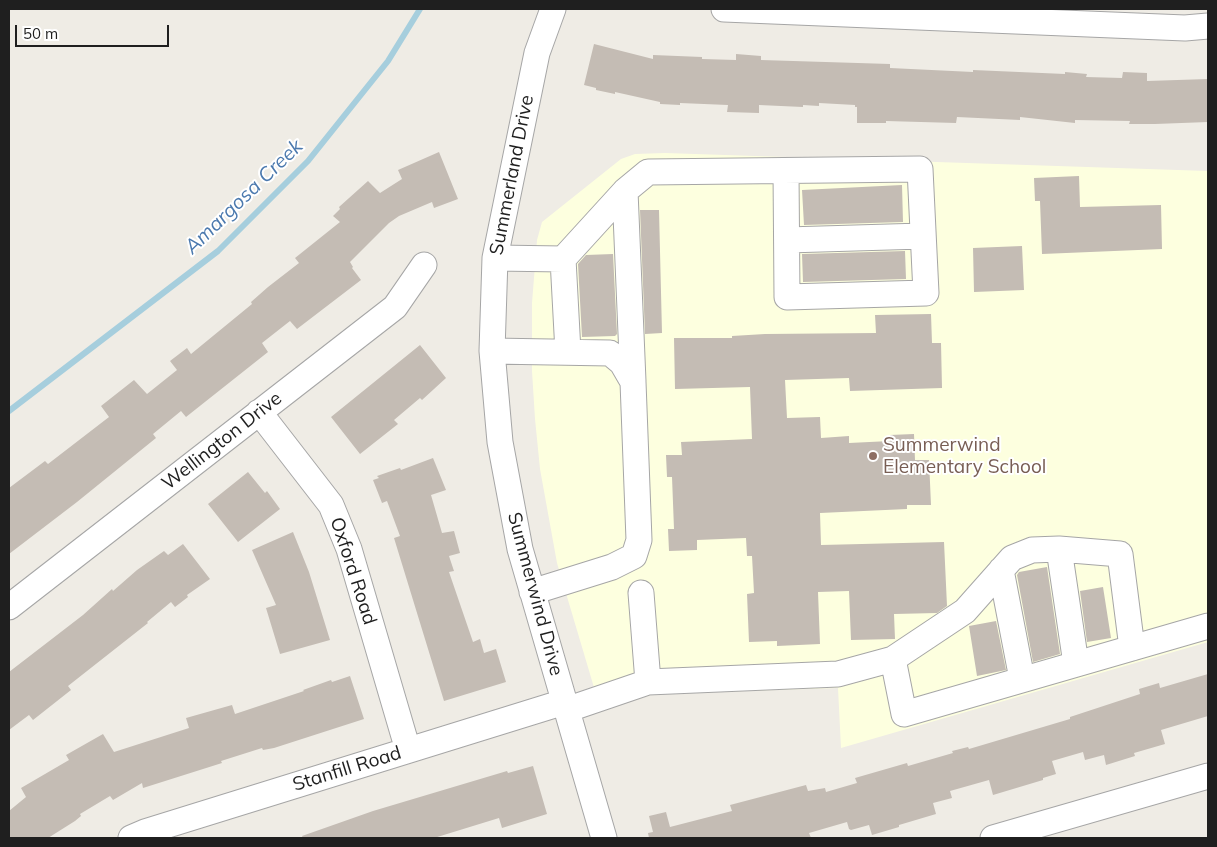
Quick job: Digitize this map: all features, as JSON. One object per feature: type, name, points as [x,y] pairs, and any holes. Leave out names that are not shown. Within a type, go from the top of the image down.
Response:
[{"type":"street","name":"Summerland Drive","points":[[491,348],[494,258],[537,54],[553,9]]},
{"type":"street","points":[[724,9],[1193,21]]},
{"type":"street","points":[[568,352],[563,259],[625,191],[648,172],[920,169],[926,293],[788,297],[786,171]]},
{"type":"street","points":[[532,592],[612,567],[634,556],[639,540],[625,191]]},
{"type":"street","points":[[787,240],[923,236]]},
{"type":"street","points":[[494,258],[563,259]]},
{"type":"street","name":"Wellington Drive","points":[[9,607],[396,307],[424,265]]},
{"type":"street","points":[[491,348],[610,353],[622,363],[633,382]]},
{"type":"street","name":"Summerwind Drive","points":[[491,348],[500,442],[520,549],[604,838]]},
{"type":"street","name":"Oxford Road","points":[[259,412],[331,505],[349,549],[408,750]]},
{"type":"street","points":[[1059,549],[1076,664]]},
{"type":"street","name":"Stanfill Road","points":[[131,838],[408,750],[648,682],[838,674],[893,659],[965,611],[1012,558],[1032,550],[1059,549],[1120,554],[1132,648]]},
{"type":"street","points":[[1001,570],[1022,680]]},
{"type":"street","points":[[641,593],[648,682]]},
{"type":"street","points":[[893,659],[904,714],[1208,626]]},
{"type":"street","points":[[1000,837],[1208,776]]},
{"type":"shaded area","name":"Summerwind Elementary School","points":[[665,153],[1208,171],[1208,642],[841,748],[838,688],[654,694],[601,711],[557,563],[540,469],[532,371],[532,303],[537,240],[542,222],[621,159],[635,154]]},
{"type":"building","points":[[594,44],[653,59],[653,55],[736,60],[736,54],[761,56],[761,60],[890,64],[890,68],[973,72],[973,70],[1065,74],[1065,72],[1087,74],[1086,77],[1122,78],[1123,72],[1147,73],[1147,81],[1208,79],[1208,122],[1129,124],[1130,121],[1075,120],[1075,123],[1020,117],[1020,120],[957,117],[956,123],[886,121],[886,123],[857,123],[857,107],[855,105],[819,103],[819,106],[803,105],[803,107],[759,105],[759,113],[727,112],[728,105],[660,104],[660,102],[615,92],[615,94],[596,90],[596,88],[584,85]]},
{"type":"building","points":[[439,152],[458,199],[434,208],[432,202],[399,216],[389,223],[350,262],[361,280],[297,329],[290,321],[262,343],[268,352],[186,417],[181,411],[153,434],[156,438],[9,554],[9,488],[45,461],[48,464],[109,417],[101,406],[134,380],[147,394],[177,370],[170,361],[187,348],[191,354],[252,304],[251,302],[268,287],[299,263],[295,258],[340,222],[333,216],[340,209],[339,207],[368,181],[380,193],[402,179],[398,170]]},
{"type":"building","points":[[1079,176],[1080,207],[1161,205],[1162,249],[1042,254],[1040,201],[1035,201],[1034,178]]},
{"type":"building","points":[[902,185],[903,222],[804,225],[802,190]]},
{"type":"building","points":[[640,210],[659,210],[662,333],[645,334]]},
{"type":"building","points":[[1022,246],[1024,290],[974,292],[973,248]]},
{"type":"building","points":[[905,251],[906,279],[803,282],[802,254]]},
{"type":"building","points":[[613,254],[617,334],[615,336],[582,337],[578,264],[586,255]]},
{"type":"building","points":[[931,314],[932,343],[941,343],[942,388],[850,391],[849,378],[785,380],[787,418],[820,417],[821,438],[849,436],[849,443],[890,441],[890,435],[914,434],[915,460],[929,460],[931,505],[907,505],[907,509],[820,513],[821,545],[944,542],[947,606],[937,613],[894,614],[895,639],[851,640],[849,591],[818,592],[820,644],[777,646],[777,641],[749,642],[747,594],[754,593],[752,556],[747,556],[746,538],[697,540],[697,550],[669,551],[668,529],[674,529],[672,477],[667,477],[666,455],[682,455],[681,442],[752,439],[750,387],[675,389],[674,338],[732,338],[732,336],[765,334],[876,333],[875,315]]},
{"type":"building","points":[[420,345],[446,378],[422,400],[420,398],[394,420],[398,424],[360,454],[331,417]]},
{"type":"building","points":[[433,458],[446,490],[431,495],[442,533],[454,531],[460,553],[449,556],[454,571],[449,572],[473,642],[480,639],[484,653],[496,649],[506,682],[444,701],[394,538],[400,536],[387,501],[382,503],[373,480],[379,478],[377,476],[400,468],[401,470]]},
{"type":"building","points":[[248,472],[265,493],[267,491],[280,509],[238,542],[208,504]]},
{"type":"building","points":[[293,532],[309,572],[330,640],[280,654],[266,608],[276,605],[252,550]]},
{"type":"building","points":[[183,544],[210,579],[187,595],[188,597],[175,607],[171,602],[148,623],[68,686],[71,690],[33,720],[29,715],[9,730],[9,672],[83,615],[137,570],[164,551],[168,555]]},
{"type":"building","points":[[1047,567],[1060,654],[1033,662],[1017,575],[1019,572]]},
{"type":"building","points":[[1103,587],[1111,638],[1087,642],[1080,591]]},
{"type":"building","points":[[996,621],[1006,670],[977,676],[969,626]]},
{"type":"building","points":[[1208,674],[1208,716],[1161,730],[1165,744],[1134,753],[1135,756],[1106,765],[1104,755],[1085,760],[1083,752],[1052,761],[1056,774],[1043,778],[1043,780],[993,795],[989,780],[950,791],[952,798],[933,803],[936,814],[872,835],[869,825],[851,830],[847,822],[809,833],[811,838],[649,838],[648,833],[653,832],[649,816],[666,812],[670,827],[732,811],[730,805],[806,785],[808,791],[825,788],[826,792],[857,783],[855,778],[907,763],[908,766],[953,753],[952,751],[968,747],[969,749],[1070,719],[1070,717],[1140,694],[1139,689],[1159,683],[1160,688]]},
{"type":"building","points":[[350,676],[364,719],[274,748],[263,750],[262,748],[143,788],[142,783],[113,800],[110,796],[80,814],[81,816],[75,821],[48,838],[9,838],[9,811],[26,797],[21,788],[69,760],[66,755],[103,734],[114,752],[189,728],[186,718],[232,705],[235,714],[331,680],[332,682]]},
{"type":"building","points":[[533,766],[547,814],[502,828],[499,818],[434,838],[303,838],[302,836],[373,811],[507,771],[508,773]]},
{"type":"waterway","name":"Amargosa Creek","points":[[9,411],[218,251],[308,161],[388,61],[420,9]]},
{"type":"place","name":"Summerwind Elementary School","points":[[873,456]]}]
